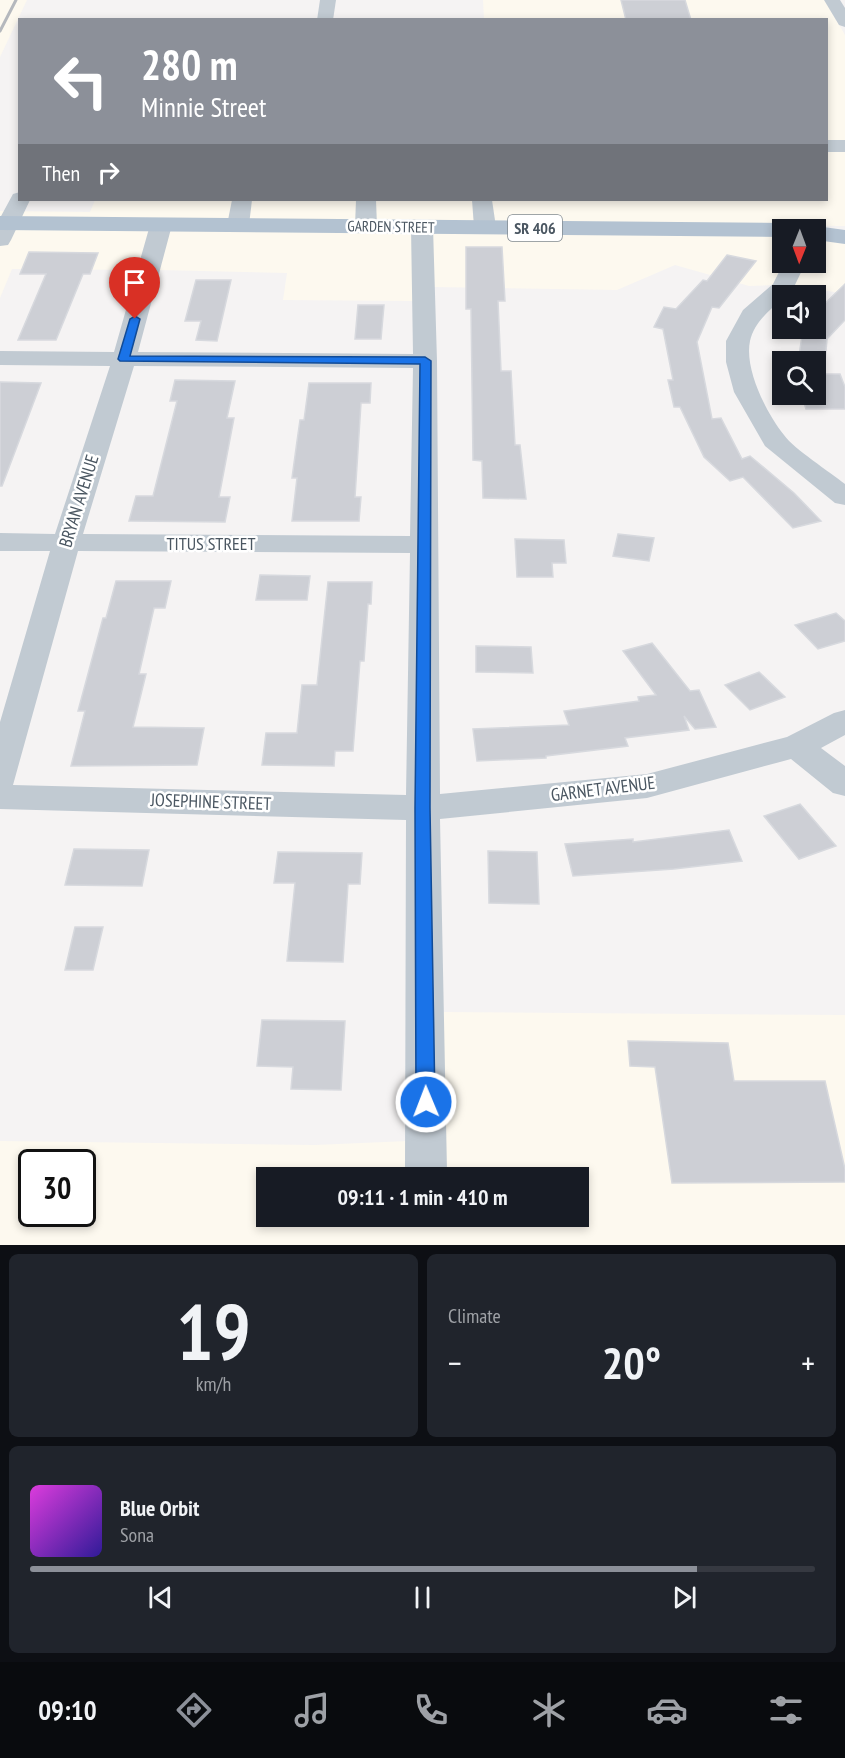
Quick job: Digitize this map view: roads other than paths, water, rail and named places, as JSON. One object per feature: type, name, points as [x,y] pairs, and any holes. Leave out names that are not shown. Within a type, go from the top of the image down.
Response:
[{"type":"main road","name":"GARDEN STREET","points":[[3,229],[238,225],[772,230]]},
{"type":"main road","points":[[826,231],[845,230]]},
{"type":"main road","points":[[826,234],[845,237]]},
{"type":"street","points":[[325,18],[328,0]]},
{"type":"street","points":[[832,0],[845,22]]},
{"type":"street","points":[[828,146],[845,146]]},
{"type":"street","points":[[3,229],[18,201]]},
{"type":"street","points":[[238,225],[242,201]]},
{"type":"street","points":[[366,201],[366,226]]},
{"type":"street","points":[[482,201],[485,227]]},
{"type":"street","name":"BRYAN AVENUE","points":[[0,779],[66,544],[124,359],[161,225]]},
{"type":"street","points":[[422,227],[425,361],[423,808],[426,1167]]},
{"type":"street","points":[[790,273],[783,288],[754,310],[738,341],[738,362],[746,392],[774,441],[845,497]]},
{"type":"street","points":[[0,358],[425,361]]},
{"type":"street","name":"TITUS STREET","points":[[0,542],[423,544]]},
{"type":"street","name":"GARNET AVENUE","points":[[423,808],[647,786],[797,746],[845,721]]},
{"type":"street","points":[[797,746],[845,784]]},
{"type":"street","name":"JOSEPHINE STREET","points":[[0,797],[423,808]]},
{"type":"railway","points":[[0,31],[16,0]]}]
